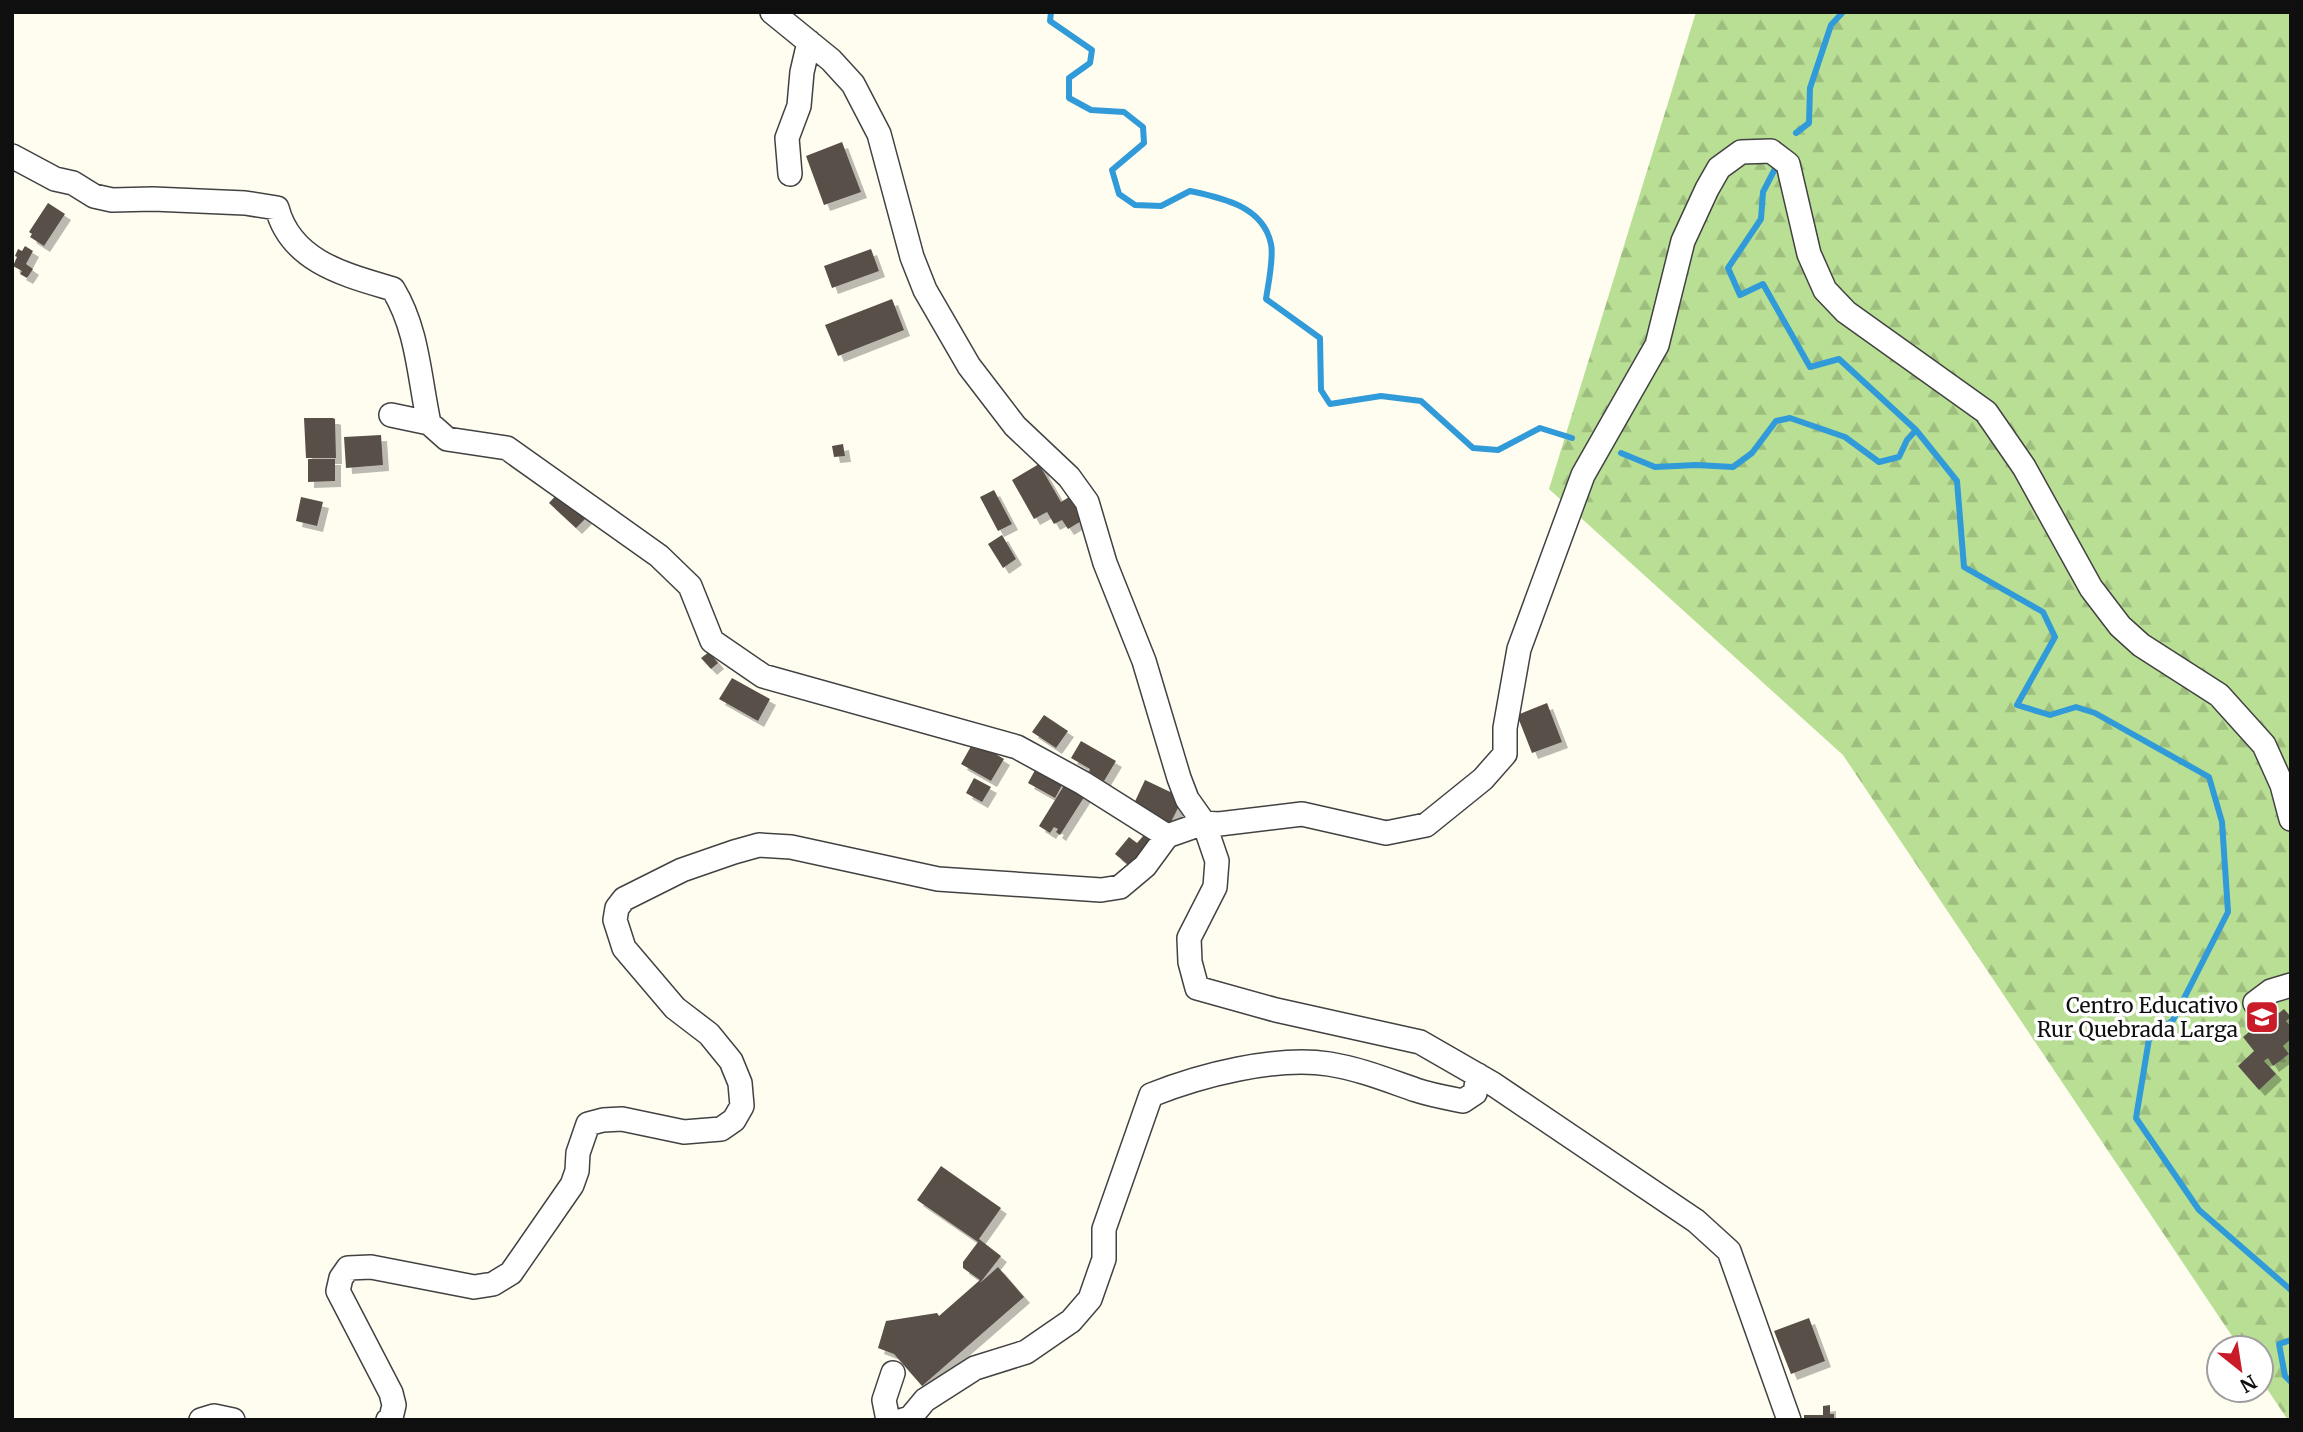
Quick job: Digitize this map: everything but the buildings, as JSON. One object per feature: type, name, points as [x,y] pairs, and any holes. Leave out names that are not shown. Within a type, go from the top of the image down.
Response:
[{"type":"street","points":[[772,12],[831,60],[853,84],[879,134],[912,257],[925,290],[969,366],[1015,426],[1069,477],[1087,502],[1105,564],[1144,661],[1179,778],[1187,799],[1204,823],[1217,861],[1215,887],[1189,938],[1190,962],[1196,988],[1276,1010],[1420,1042],[1478,1075],[1696,1221],[1728,1251],[1789,1420]]},
{"type":"street","points":[[790,174],[787,138],[799,106],[802,72],[809,42]]},
{"type":"street","points":[[388,1420],[394,1405],[391,1394],[338,1291],[341,1278],[348,1268],[371,1267],[474,1287],[493,1284],[511,1273],[572,1185],[577,1171],[578,1153],[588,1124],[622,1119],[684,1132],[721,1129],[734,1120],[742,1106],[740,1083],[731,1061],[709,1034],[675,1008],[624,948],[615,920],[617,908],[624,899],[682,870],[760,845],[791,847],[938,879],[1101,890],[1120,887],[1145,866],[1167,836],[1204,823],[1219,824],[1302,814],[1386,833],[1426,825],[1483,779],[1504,754],[1505,728],[1516,679],[1519,649],[1583,475],[1657,345],[1684,241],[1702,199],[1719,169],[1741,152],[1771,151],[1788,164],[1809,254],[1825,290],[1846,312],[1986,412],[2024,467],[2091,589],[2120,626],[2141,645],[2219,695],[2264,745],[2282,785],[2291,819]]},
{"type":"street","points":[[12,156],[55,179],[73,183],[93,196],[112,200],[245,203],[277,208],[290,238],[304,253],[330,268],[393,289],[404,307],[413,334],[429,423]]},
{"type":"street","points":[[391,415],[429,423],[447,439],[507,448],[659,556],[690,586],[712,641],[763,677],[1017,747],[1083,783],[1167,836]]},
{"type":"street","points":[[2263,1014],[2255,1003],[2271,991],[2291,985]]},
{"type":"street","points":[[903,1420],[910,1418],[925,1400],[975,1368],[1026,1352],[1071,1321],[1090,1299],[1104,1259],[1104,1229],[1151,1095],[1182,1082],[1285,1061],[1340,1067],[1376,1075],[1418,1091],[1463,1101],[1475,1093],[1478,1075]]},
{"type":"street","points":[[888,1420],[884,1400],[893,1373]]},
{"type":"street","points":[[201,1420],[214,1416],[233,1420]]},
{"type":"green space","points":[[1696,12],[2291,12],[2291,1420],[2288,1420],[2275,1401],[2275,1334],[2231,1334],[1843,755],[1549,489]]},
{"type":"waterway","points":[[1051,12],[1050,21],[1092,50],[1090,63],[1069,78],[1069,98],[1091,110],[1124,112],[1143,127],[1144,143],[1112,170],[1119,194],[1135,205],[1161,206],[1190,191],[1228,201],[1250,212],[1267,231],[1271,244],[1266,299],[1320,338],[1321,390],[1330,404],[1381,396],[1421,401],[1473,448],[1498,450],[1540,428],[1572,438]]},
{"type":"waterway","points":[[1796,133],[1809,123],[1810,88],[1831,25],[1843,12]]},
{"type":"waterway","points":[[1778,163],[1763,192],[1761,219],[1728,268],[1740,295],[1763,284],[1810,367],[1839,359],[1916,430],[1957,481],[1964,567],[2043,612],[2055,637],[2017,705],[2050,715],[2076,707],[2095,713],[2209,777],[2222,822],[2228,912],[2173,1020],[2149,1039],[2136,1118],[2199,1210],[2291,1290]]},
{"type":"waterway","points":[[1621,453],[1655,467],[1733,467],[1752,453],[1776,421],[1790,418],[1845,437],[1879,462],[1899,457],[1907,440],[1916,430]]},
{"type":"waterway","points":[[2291,1340],[2279,1344],[2285,1376],[2291,1382]]},
{"type":"place","name":"Centro Educativo Rur Quebrada Larga","points":[[2262,1017]]}]
